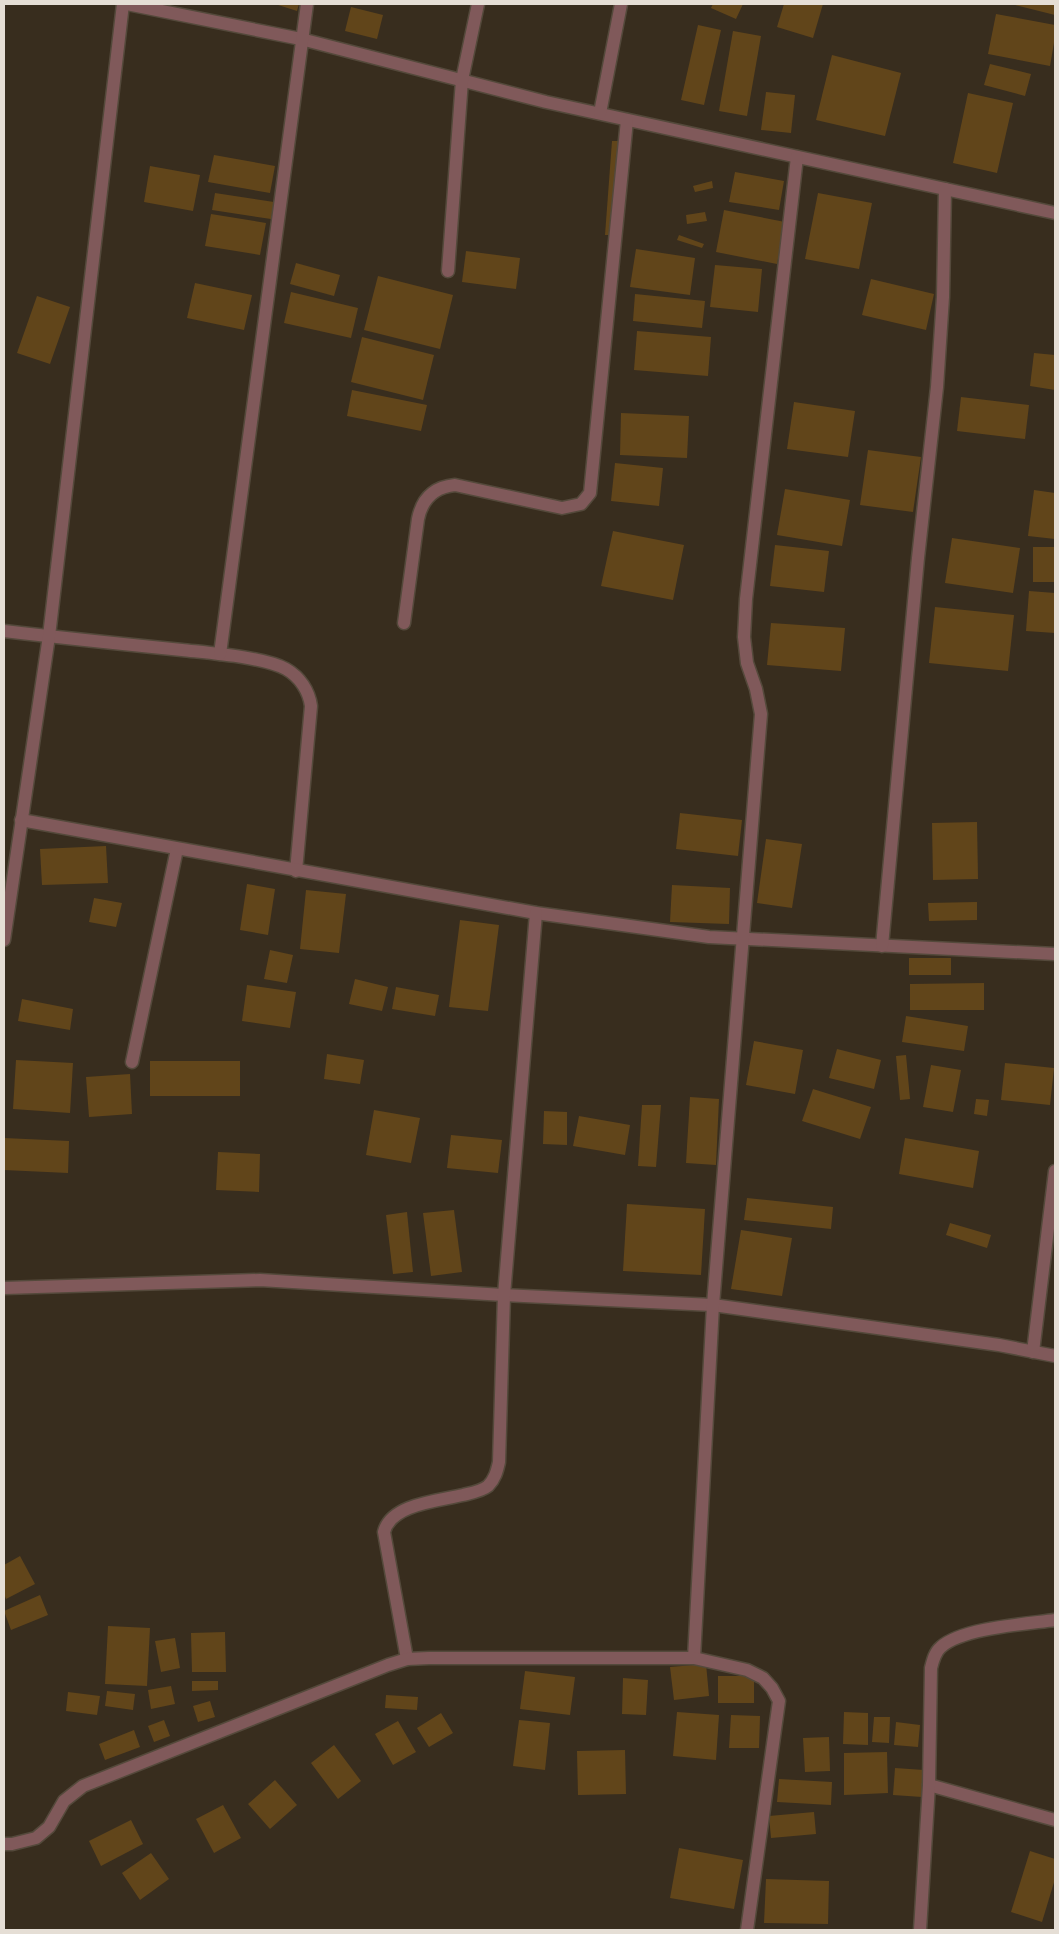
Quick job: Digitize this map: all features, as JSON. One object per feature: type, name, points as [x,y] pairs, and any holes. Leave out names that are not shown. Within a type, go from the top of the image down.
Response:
[{"type":"street","points":[[4,940],[49,636],[125,4],[301,39],[600,114],[1055,213]]},
{"type":"street","points":[[220,654],[307,4]]},
{"type":"street","points":[[448,271],[462,80],[478,4]]},
{"type":"street","points":[[600,114],[621,4]]},
{"type":"street","points":[[404,623],[420,508],[430,495],[447,486],[455,486],[562,508],[581,504],[590,493],[627,120]]},
{"type":"street","points":[[694,1658],[713,1305],[761,714],[756,689],[747,663],[744,637],[746,599],[797,157]]},
{"type":"street","points":[[882,946],[918,558],[937,387],[943,297],[945,189]]},
{"type":"street","points":[[4,631],[220,654],[272,663],[287,670],[301,682],[309,696],[311,706],[296,871]]},
{"type":"street","points":[[21,820],[536,913],[708,937],[1055,954]]},
{"type":"street","points":[[132,1062],[177,849]]},
{"type":"street","points":[[407,1660],[384,1532],[386,1523],[395,1514],[406,1509],[473,1493],[487,1487],[495,1478],[499,1462],[504,1295],[536,913]]},
{"type":"street","points":[[1033,1352],[1055,1171]]},
{"type":"street","points":[[4,1288],[260,1280],[504,1295],[713,1305],[999,1346],[1055,1356]]},
{"type":"street","points":[[920,1930],[929,1785],[931,1668],[935,1655],[940,1648],[952,1639],[987,1630],[1055,1620]]},
{"type":"street","points":[[4,1844],[36,1838],[49,1827],[64,1800],[83,1786],[378,1669],[407,1660],[429,1658],[694,1658],[747,1670],[763,1678],[772,1688],[779,1701],[747,1930]]},
{"type":"street","points":[[929,1785],[1055,1820]]},
{"type":"building","points":[[275,4],[299,4],[297,11]]},
{"type":"building","points":[[713,4],[743,4],[736,19],[711,8]]},
{"type":"building","points":[[784,4],[823,4],[813,38],[777,27]]},
{"type":"building","points":[[1011,4],[1055,4],[1055,15]]},
{"type":"building","points":[[351,7],[383,15],[377,39],[345,31]]},
{"type":"building","points":[[996,14],[1055,25],[1050,66],[988,54]]},
{"type":"building","points":[[698,25],[721,30],[704,105],[681,100]]},
{"type":"building","points":[[733,31],[761,36],[747,116],[719,111]]},
{"type":"building","points":[[832,55],[901,73],[885,136],[816,120]]},
{"type":"building","points":[[990,64],[1031,74],[1025,96],[984,85]]},
{"type":"building","points":[[766,92],[795,95],[791,133],[761,130]]},
{"type":"building","points":[[968,93],[1013,103],[997,173],[953,163]]},
{"type":"building","points":[[612,141],[620,141],[612,235],[605,235]]},
{"type":"building","points":[[214,155],[275,166],[270,193],[208,182]]},
{"type":"building","points":[[150,166],[200,175],[193,211],[144,202]]},
{"type":"building","points":[[735,172],[784,181],[779,210],[729,202]]},
{"type":"building","points":[[712,181],[713,188],[695,192],[693,186]]},
{"type":"building","points":[[215,193],[274,202],[271,219],[212,210]]},
{"type":"building","points":[[818,193],[872,203],[859,269],[805,259]]},
{"type":"building","points":[[724,210],[785,222],[777,264],[716,252]]},
{"type":"building","points":[[705,212],[707,221],[687,224],[686,215]]},
{"type":"building","points":[[211,214],[266,223],[260,255],[205,246]]},
{"type":"building","points":[[679,235],[704,244],[702,248],[677,240]]},
{"type":"building","points":[[636,249],[695,258],[690,295],[630,287]]},
{"type":"building","points":[[466,251],[520,258],[516,289],[462,282]]},
{"type":"building","points":[[296,263],[340,275],[334,296],[290,284]]},
{"type":"building","points":[[715,265],[762,269],[758,312],[710,307]]},
{"type":"building","points":[[378,276],[453,295],[440,349],[364,330]]},
{"type":"building","points":[[871,279],[934,294],[926,330],[862,315]]},
{"type":"building","points":[[195,283],[252,295],[244,330],[187,318]]},
{"type":"building","points":[[291,292],[358,308],[351,338],[284,323]]},
{"type":"building","points":[[635,294],[705,301],[702,328],[633,321]]},
{"type":"building","points":[[37,296],[70,307],[50,364],[17,353]]},
{"type":"building","points":[[637,331],[711,337],[708,376],[634,370]]},
{"type":"building","points":[[362,337],[434,355],[423,400],[351,382]]},
{"type":"building","points":[[1034,353],[1055,355],[1055,390],[1030,386]]},
{"type":"building","points":[[352,390],[427,405],[421,431],[347,416]]},
{"type":"building","points":[[961,397],[1029,405],[1025,439],[957,431]]},
{"type":"building","points":[[794,402],[855,411],[848,457],[787,449]]},
{"type":"building","points":[[621,413],[689,416],[687,458],[620,455]]},
{"type":"building","points":[[868,450],[921,457],[913,512],[860,505]]},
{"type":"building","points":[[615,463],[663,468],[659,506],[611,501]]},
{"type":"building","points":[[785,489],[850,500],[842,546],[777,535]]},
{"type":"building","points":[[1034,490],[1055,493],[1055,539],[1028,536]]},
{"type":"building","points":[[613,531],[684,545],[673,600],[601,586]]},
{"type":"building","points":[[952,538],[1020,548],[1013,593],[945,583]]},
{"type":"building","points":[[775,545],[829,551],[824,592],[770,586]]},
{"type":"building","points":[[1033,547],[1055,547],[1055,582],[1033,582]]},
{"type":"building","points":[[1029,591],[1055,593],[1055,633],[1026,631]]},
{"type":"building","points":[[935,607],[1014,615],[1008,671],[929,663]]},
{"type":"building","points":[[771,623],[845,628],[841,671],[767,665]]},
{"type":"building","points":[[680,813],[742,820],[738,856],[676,849]]},
{"type":"building","points":[[977,822],[978,879],[933,880],[932,823]]},
{"type":"building","points":[[766,839],[802,844],[792,908],[757,903]]},
{"type":"building","points":[[106,846],[108,883],[42,885],[40,849]]},
{"type":"building","points":[[247,884],[275,889],[268,935],[240,930]]},
{"type":"building","points":[[672,885],[730,888],[729,924],[670,922]]},
{"type":"building","points":[[306,890],[346,894],[339,953],[300,949]]},
{"type":"building","points":[[94,898],[122,903],[116,927],[89,922]]},
{"type":"building","points":[[977,902],[977,920],[929,921],[928,903]]},
{"type":"building","points":[[460,920],[499,925],[488,1011],[449,1007]]},
{"type":"building","points":[[270,950],[293,955],[287,983],[264,979]]},
{"type":"building","points":[[909,958],[951,958],[951,975],[909,975]]},
{"type":"building","points":[[355,979],[388,987],[382,1011],[349,1004]]},
{"type":"building","points":[[984,983],[984,1010],[910,1010],[910,984]]},
{"type":"building","points":[[247,985],[296,992],[290,1028],[242,1021]]},
{"type":"building","points":[[396,987],[439,995],[435,1016],[392,1009]]},
{"type":"building","points":[[22,999],[73,1009],[70,1030],[18,1021]]},
{"type":"building","points":[[906,1016],[968,1026],[964,1051],[902,1042]]},
{"type":"building","points":[[754,1041],[803,1050],[795,1094],[746,1085]]},
{"type":"building","points":[[837,1049],[881,1060],[874,1089],[829,1078]]},
{"type":"building","points":[[327,1054],[364,1060],[360,1084],[324,1079]]},
{"type":"building","points":[[906,1055],[910,1099],[900,1100],[896,1056]]},
{"type":"building","points":[[16,1060],[73,1063],[70,1113],[13,1109]]},
{"type":"building","points":[[150,1061],[240,1061],[240,1096],[150,1096]]},
{"type":"building","points":[[1005,1063],[1054,1068],[1050,1105],[1001,1100]]},
{"type":"building","points":[[931,1065],[961,1070],[953,1112],[923,1107]]},
{"type":"building","points":[[130,1074],[132,1114],[89,1117],[86,1077]]},
{"type":"building","points":[[813,1089],[871,1107],[860,1139],[802,1121]]},
{"type":"building","points":[[690,1097],[719,1099],[716,1165],[686,1163]]},
{"type":"building","points":[[976,1099],[989,1100],[987,1116],[974,1114]]},
{"type":"building","points":[[642,1105],[661,1105],[656,1167],[638,1166]]},
{"type":"building","points":[[374,1110],[420,1118],[411,1163],[366,1155]]},
{"type":"building","points":[[544,1111],[567,1112],[567,1145],[543,1144]]},
{"type":"building","points":[[579,1116],[630,1125],[625,1155],[573,1146]]},
{"type":"building","points":[[451,1135],[502,1140],[498,1173],[447,1168]]},
{"type":"building","points":[[4,1138],[69,1141],[68,1173],[4,1170]]},
{"type":"building","points":[[905,1138],[979,1151],[973,1188],[899,1174]]},
{"type":"building","points":[[218,1152],[260,1154],[259,1192],[216,1190]]},
{"type":"building","points":[[747,1198],[833,1207],[831,1229],[744,1220]]},
{"type":"building","points":[[627,1204],[705,1209],[701,1275],[623,1271]]},
{"type":"building","points":[[454,1210],[462,1272],[431,1276],[423,1213]]},
{"type":"building","points":[[407,1212],[413,1272],[393,1274],[386,1215]]},
{"type":"building","points":[[950,1223],[991,1235],[987,1248],[946,1235]]},
{"type":"building","points":[[741,1230],[792,1238],[782,1296],[731,1289]]},
{"type":"building","points":[[20,1556],[35,1584],[6,1599],[4,1594],[4,1565]]},
{"type":"building","points":[[40,1595],[48,1615],[11,1630],[4,1611]]},
{"type":"building","points":[[108,1626],[150,1628],[147,1686],[105,1684]]},
{"type":"building","points":[[225,1632],[226,1672],[192,1672],[191,1633]]},
{"type":"building","points":[[175,1638],[180,1668],[161,1672],[155,1641]]},
{"type":"building","points":[[706,1664],[709,1696],[674,1700],[670,1667]]},
{"type":"building","points":[[525,1671],[575,1677],[570,1715],[520,1709]]},
{"type":"building","points":[[718,1676],[754,1676],[754,1703],[718,1703]]},
{"type":"building","points":[[623,1678],[648,1680],[646,1715],[622,1714]]},
{"type":"building","points":[[192,1681],[218,1681],[218,1690],[192,1691]]},
{"type":"building","points":[[171,1686],[175,1704],[151,1709],[148,1690]]},
{"type":"building","points":[[107,1691],[135,1694],[133,1710],[105,1706]]},
{"type":"building","points":[[68,1692],[100,1696],[97,1715],[66,1711]]},
{"type":"building","points":[[386,1695],[418,1697],[417,1710],[385,1708]]},
{"type":"building","points":[[210,1701],[215,1717],[198,1722],[193,1706]]},
{"type":"building","points":[[677,1712],[719,1715],[716,1760],[673,1756]]},
{"type":"building","points":[[844,1712],[868,1713],[868,1745],[843,1744]]},
{"type":"building","points":[[441,1713],[453,1733],[429,1747],[417,1728]]},
{"type":"building","points":[[731,1715],[760,1716],[759,1748],[729,1748]]},
{"type":"building","points":[[874,1717],[890,1717],[889,1743],[872,1742]]},
{"type":"building","points":[[164,1720],[170,1736],[154,1742],[148,1726]]},
{"type":"building","points":[[519,1720],[550,1723],[545,1770],[513,1766]]},
{"type":"building","points":[[398,1721],[416,1752],[393,1765],[375,1734]]},
{"type":"building","points":[[896,1722],[920,1725],[918,1747],[894,1745]]},
{"type":"building","points":[[134,1730],[140,1747],[105,1760],[99,1744]]},
{"type":"building","points":[[829,1737],[830,1771],[805,1772],[803,1738]]},
{"type":"building","points":[[334,1745],[361,1781],[338,1799],[311,1763]]},
{"type":"building","points":[[625,1750],[626,1794],[578,1795],[577,1751]]},
{"type":"building","points":[[887,1752],[888,1793],[844,1795],[844,1753]]},
{"type":"building","points":[[895,1768],[924,1770],[922,1797],[893,1795]]},
{"type":"building","points":[[779,1779],[832,1782],[831,1805],[777,1802]]},
{"type":"building","points":[[275,1780],[297,1805],[270,1829],[248,1804]]},
{"type":"building","points":[[223,1805],[241,1838],[214,1853],[196,1819]]},
{"type":"building","points":[[814,1812],[816,1834],[771,1838],[769,1816]]},
{"type":"building","points":[[131,1820],[143,1844],[101,1866],[89,1841]]},
{"type":"building","points":[[679,1848],[743,1860],[734,1909],[670,1898]]},
{"type":"building","points":[[1030,1851],[1055,1859],[1055,1879],[1042,1922],[1011,1912]]},
{"type":"building","points":[[151,1853],[169,1879],[140,1900],[122,1873]]},
{"type":"building","points":[[766,1879],[829,1881],[828,1924],[764,1923]]}]
